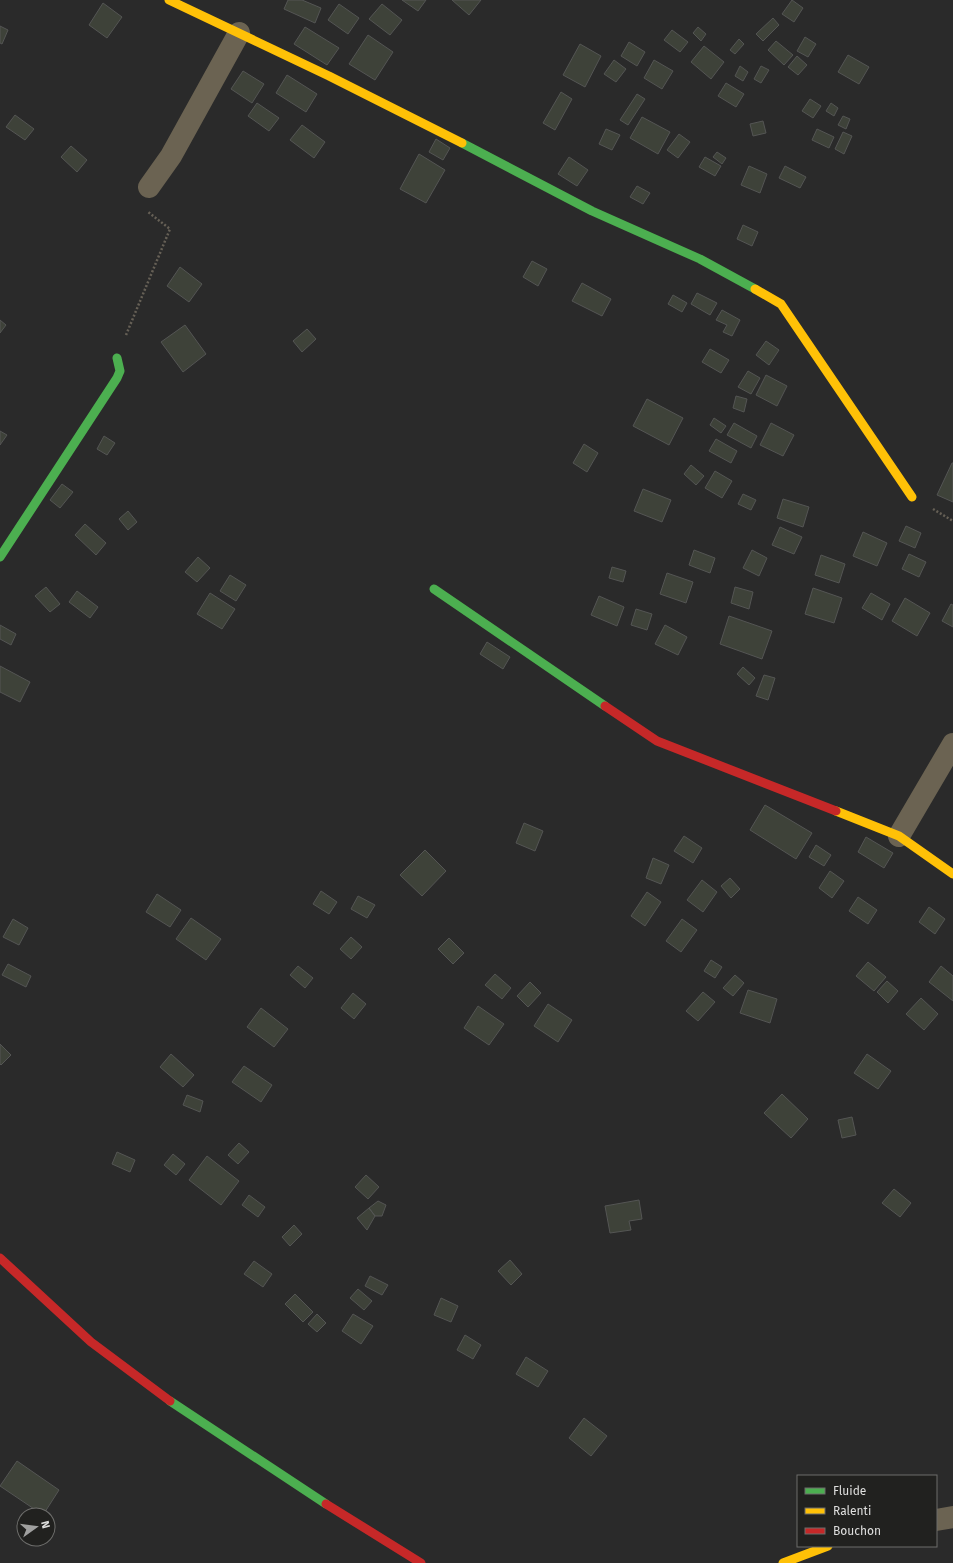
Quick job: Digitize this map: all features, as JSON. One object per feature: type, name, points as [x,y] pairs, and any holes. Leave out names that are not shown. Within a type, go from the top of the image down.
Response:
[{"type":"street","points":[[169,0],[329,76],[503,163],[592,212],[700,259],[781,304],[912,497]]},
{"type":"street","points":[[149,187],[171,156],[239,34]]},
{"type":"street","points":[[0,557],[117,378],[120,371],[117,358]]},
{"type":"street","points":[[434,589],[657,741],[899,836],[953,874]]},
{"type":"street","points":[[899,836],[953,744]]},
{"type":"street","points":[[0,1258],[91,1342],[179,1408],[345,1517],[421,1563]]},
{"type":"street","points":[[783,1563],[825,1547]]},
{"type":"path","points":[[117,358],[170,229],[140,206],[149,187]]},
{"type":"building","points":[[288,0],[302,0],[321,8],[315,23],[284,9]]},
{"type":"building","points":[[402,0],[426,0],[418,11]]},
{"type":"building","points":[[452,0],[481,0],[469,15]]},
{"type":"building","points":[[792,0],[803,8],[794,22],[782,14]]},
{"type":"building","points":[[103,3],[122,17],[107,38],[89,25]]},
{"type":"building","points":[[339,4],[359,18],[348,34],[328,20]]},
{"type":"building","points":[[382,4],[402,20],[390,35],[369,19]]},
{"type":"building","points":[[773,18],[779,25],[763,41],[756,34]]},
{"type":"building","points":[[0,26],[8,30],[2,44],[0,43]]},
{"type":"building","points":[[305,27],[339,48],[327,65],[294,44]]},
{"type":"building","points":[[698,27],[706,34],[701,41],[693,33]]},
{"type":"building","points":[[672,30],[688,42],[680,52],[664,40]]},
{"type":"building","points":[[368,35],[393,52],[375,80],[349,64]]},
{"type":"building","points":[[805,37],[816,44],[808,57],[797,51]]},
{"type":"building","points":[[739,39],[744,44],[735,54],[730,50]]},
{"type":"building","points":[[776,41],[793,55],[784,65],[768,50]]},
{"type":"building","points":[[629,42],[645,52],[637,66],[621,56]]},
{"type":"building","points":[[580,44],[601,56],[585,87],[563,75]]},
{"type":"building","points":[[704,46],[724,62],[711,79],[691,62]]},
{"type":"building","points":[[848,55],[869,67],[859,84],[838,72]]},
{"type":"building","points":[[797,56],[807,65],[798,75],[788,67]]},
{"type":"building","points":[[614,60],[626,69],[616,82],[604,74]]},
{"type":"building","points":[[654,60],[673,71],[662,89],[644,78]]},
{"type":"building","points":[[740,66],[748,72],[743,81],[735,76]]},
{"type":"building","points":[[761,66],[769,70],[761,83],[754,79]]},
{"type":"building","points":[[243,71],[264,84],[252,103],[231,89]]},
{"type":"building","points":[[287,75],[317,94],[306,112],[276,93]]},
{"type":"building","points":[[726,83],[744,94],[736,107],[718,96]]},
{"type":"building","points":[[561,92],[572,99],[555,130],[543,123]]},
{"type":"building","points":[[637,94],[645,99],[628,125],[620,120]]},
{"type":"building","points":[[810,99],[821,106],[813,118],[802,111]]},
{"type":"building","points":[[257,103],[279,118],[269,131],[248,116]]},
{"type":"building","points":[[831,103],[838,108],[834,116],[826,111]]},
{"type":"building","points":[[15,115],[34,129],[25,140],[6,127]]},
{"type":"building","points":[[843,116],[850,119],[846,129],[838,125]]},
{"type":"building","points":[[642,117],[670,132],[658,154],[630,138]]},
{"type":"building","points":[[763,121],[766,133],[753,136],[750,124]]},
{"type":"building","points":[[302,125],[325,142],[314,158],[290,140]]},
{"type":"building","points":[[606,129],[620,135],[612,150],[599,144]]},
{"type":"building","points":[[817,129],[834,137],[829,148],[812,140]]},
{"type":"building","points":[[843,132],[852,136],[844,154],[835,149]]},
{"type":"building","points":[[679,134],[690,142],[678,158],[667,150]]},
{"type":"building","points":[[436,139],[450,148],[443,160],[429,152]]},
{"type":"building","points":[[71,146],[87,160],[77,172],[61,157]]},
{"type":"building","points":[[717,152],[726,158],[722,164],[713,157]]},
{"type":"building","points":[[419,154],[445,170],[426,203],[400,189]]},
{"type":"building","points":[[569,157],[588,170],[577,186],[558,174]]},
{"type":"building","points":[[705,157],[721,166],[715,176],[699,167]]},
{"type":"building","points":[[749,166],[767,174],[760,193],[741,185]]},
{"type":"building","points":[[785,166],[806,177],[800,188],[779,178]]},
{"type":"building","points":[[637,186],[650,193],[643,204],[630,197]]},
{"type":"building","points":[[743,225],[758,232],[752,246],[737,239]]},
{"type":"building","points":[[532,261],[547,269],[538,286],[523,277]]},
{"type":"building","points":[[180,267],[202,284],[189,302],[167,286]]},
{"type":"building","points":[[582,283],[611,299],[602,316],[572,301]]},
{"type":"building","points":[[697,293],[717,303],[710,315],[691,304]]},
{"type":"building","points":[[673,295],[687,303],[682,312],[668,304]]},
{"type":"building","points":[[722,310],[740,320],[732,336],[723,332],[727,325],[716,320]]},
{"type":"building","points":[[0,320],[6,325],[0,333]]},
{"type":"building","points":[[185,325],[206,354],[183,372],[161,342]]},
{"type":"building","points":[[307,329],[316,339],[302,352],[293,341]]},
{"type":"building","points":[[766,341],[779,350],[769,365],[756,355]]},
{"type":"building","points":[[710,349],[729,360],[721,373],[702,362]]},
{"type":"building","points":[[748,371],[760,378],[751,394],[738,387]]},
{"type":"building","points":[[766,375],[787,386],[777,406],[756,395]]},
{"type":"building","points":[[736,396],[747,399],[744,412],[733,408]]},
{"type":"building","points":[[647,399],[683,418],[669,445],[633,426]]},
{"type":"building","points":[[714,418],[726,426],[721,433],[710,425]]},
{"type":"building","points":[[734,423],[757,436],[751,448],[727,435]]},
{"type":"building","points":[[771,423],[794,435],[783,456],[760,445]]},
{"type":"building","points":[[0,431],[7,435],[0,445]]},
{"type":"building","points":[[104,436],[115,443],[107,455],[97,449]]},
{"type":"building","points":[[716,439],[737,451],[731,463],[709,451]]},
{"type":"building","points":[[584,444],[598,453],[587,472],[573,463]]},
{"type":"building","points":[[953,463],[953,502],[937,495]]},
{"type":"building","points":[[691,465],[704,476],[696,485],[684,474]]},
{"type":"building","points":[[715,471],[732,481],[722,498],[705,488]]},
{"type":"building","points":[[62,484],[73,492],[60,508],[50,500]]},
{"type":"building","points":[[643,489],[671,500],[662,522],[634,511]]},
{"type":"building","points":[[743,494],[756,500],[751,510],[738,504]]},
{"type":"building","points":[[783,499],[809,507],[803,527],[777,518]]},
{"type":"building","points":[[128,511],[137,522],[128,530],[119,519]]},
{"type":"building","points":[[85,524],[106,543],[96,555],[75,535]]},
{"type":"building","points":[[906,526],[921,533],[915,548],[899,541]]},
{"type":"building","points":[[780,527],[802,537],[794,554],[772,545]]},
{"type":"building","points":[[863,532],[887,543],[877,566],[853,556]]},
{"type":"building","points":[[694,550],[715,558],[710,573],[689,565]]},
{"type":"building","points":[[752,550],[767,558],[759,576],[743,568]]},
{"type":"building","points":[[909,554],[926,562],[919,577],[902,569]]},
{"type":"building","points":[[821,555],[845,564],[839,583],[815,575]]},
{"type":"building","points":[[198,557],[210,568],[197,582],[185,572]]},
{"type":"building","points":[[612,567],[626,571],[623,582],[609,578]]},
{"type":"building","points":[[667,573],[693,582],[686,603],[660,594]]},
{"type":"building","points":[[230,575],[246,585],[236,601],[220,591]]},
{"type":"building","points":[[46,587],[60,604],[50,612],[35,596]]},
{"type":"building","points":[[735,587],[753,592],[749,609],[731,603]]},
{"type":"building","points":[[813,588],[842,598],[834,623],[805,614]]},
{"type":"building","points":[[77,591],[98,607],[90,618],[69,602]]},
{"type":"building","points":[[210,593],[235,609],[222,629],[197,614]]},
{"type":"building","points":[[871,593],[890,604],[882,620],[862,608]]},
{"type":"building","points":[[599,596],[624,607],[617,626],[591,615]]},
{"type":"building","points":[[905,598],[930,613],[917,636],[892,621]]},
{"type":"building","points":[[951,604],[953,605],[953,627],[942,621]]},
{"type":"building","points":[[636,609],[652,614],[647,630],[631,625]]},
{"type":"building","points":[[729,616],[772,631],[762,659],[720,644]]},
{"type":"building","points":[[0,625],[16,634],[11,645],[0,639]]},
{"type":"building","points":[[665,625],[687,637],[678,655],[655,644]]},
{"type":"building","points":[[487,642],[510,657],[503,669],[480,654]]},
{"type":"building","points":[[0,666],[30,682],[20,702],[0,692]]},
{"type":"building","points":[[743,667],[755,678],[749,685],[737,674]]},
{"type":"building","points":[[764,675],[775,678],[768,700],[756,696]]},
{"type":"building","points":[[765,805],[812,833],[796,859],[750,830]]},
{"type":"building","points":[[524,823],[543,831],[535,851],[516,843]]},
{"type":"building","points":[[684,836],[702,848],[693,863],[674,851]]},
{"type":"building","points":[[866,837],[893,853],[884,868],[858,852]]},
{"type":"building","points":[[816,845],[831,855],[824,866],[809,857]]},
{"type":"building","points":[[425,850],[446,871],[422,896],[400,875]]},
{"type":"building","points":[[653,858],[669,865],[661,884],[646,878]]},
{"type":"building","points":[[830,871],[844,881],[832,898],[819,888]]},
{"type":"building","points":[[730,878],[740,889],[731,898],[721,886]]},
{"type":"building","points":[[702,880],[717,892],[703,912],[687,900]]},
{"type":"building","points":[[321,891],[337,902],[329,914],[313,904]]},
{"type":"building","points":[[647,892],[661,902],[645,926],[631,916]]},
{"type":"building","points":[[157,894],[181,910],[170,927],[146,912]]},
{"type":"building","points":[[358,896],[375,905],[367,918],[351,909]]},
{"type":"building","points":[[858,897],[877,910],[868,924],[849,911]]},
{"type":"building","points":[[929,907],[945,919],[935,934],[919,922]]},
{"type":"building","points":[[191,918],[221,939],[206,960],[176,939]]},
{"type":"building","points":[[13,919],[28,928],[19,945],[3,937]]},
{"type":"building","points":[[682,919],[697,930],[681,952],[666,941]]},
{"type":"building","points":[[351,937],[362,947],[351,959],[340,949]]},
{"type":"building","points":[[449,938],[464,953],[453,964],[438,949]]},
{"type":"building","points":[[711,960],[722,967],[715,978],[704,971]]},
{"type":"building","points":[[868,962],[886,977],[874,991],[856,976]]},
{"type":"building","points":[[8,964],[31,976],[26,987],[2,975]]},
{"type":"building","points":[[298,966],[313,978],[305,988],[290,975]]},
{"type":"building","points":[[941,966],[953,976],[953,1001],[929,982]]},
{"type":"building","points":[[495,974],[511,988],[502,999],[485,985]]},
{"type":"building","points":[[735,975],[744,983],[733,996],[723,988]]},
{"type":"building","points":[[887,981],[898,991],[888,1003],[877,992]]},
{"type":"building","points":[[530,982],[541,993],[528,1007],[517,996]]},
{"type":"building","points":[[748,990],[777,999],[770,1023],[740,1013]]},
{"type":"building","points":[[703,992],[715,1002],[698,1021],[686,1011]]},
{"type":"building","points":[[353,993],[366,1004],[354,1019],[341,1008]]},
{"type":"building","points":[[921,998],[938,1014],[924,1030],[906,1014]]},
{"type":"building","points":[[548,1004],[572,1020],[558,1042],[534,1026]]},
{"type":"building","points":[[478,1006],[504,1024],[489,1045],[464,1028]]},
{"type":"building","points":[[261,1008],[288,1029],[274,1047],[247,1027]]},
{"type":"building","points":[[0,1044],[11,1055],[1,1065],[0,1064]]},
{"type":"building","points":[[171,1054],[194,1075],[183,1087],[160,1067]]},
{"type":"building","points":[[867,1054],[891,1071],[878,1089],[854,1073]]},
{"type":"building","points":[[244,1066],[272,1085],[261,1102],[232,1082]]},
{"type":"building","points":[[782,1094],[808,1119],[791,1138],[764,1113]]},
{"type":"building","points":[[187,1095],[203,1101],[200,1112],[183,1105]]},
{"type":"building","points":[[852,1117],[856,1135],[842,1138],[838,1120]]},
{"type":"building","points":[[239,1143],[249,1152],[238,1164],[228,1155]]},
{"type":"building","points":[[117,1152],[135,1160],[130,1172],[112,1164]]},
{"type":"building","points":[[173,1154],[185,1164],[176,1175],[164,1165]]},
{"type":"building","points":[[207,1156],[239,1181],[221,1205],[189,1180]]},
{"type":"building","points":[[366,1175],[379,1187],[368,1199],[355,1187]]},
{"type":"building","points":[[894,1189],[911,1203],[900,1217],[882,1203]]},
{"type":"building","points":[[249,1195],[265,1207],[258,1217],[242,1205]]},
{"type":"building","points":[[639,1200],[642,1219],[629,1221],[631,1230],[610,1233],[605,1206]]},
{"type":"building","points":[[378,1201],[386,1205],[382,1216],[375,1216],[369,1208]]},
{"type":"building","points":[[369,1208],[375,1216],[367,1230],[357,1218]]},
{"type":"building","points":[[294,1225],[302,1234],[290,1246],[282,1237]]},
{"type":"building","points":[[510,1260],[522,1274],[511,1285],[498,1271]]},
{"type":"building","points":[[254,1261],[272,1274],[263,1287],[244,1274]]},
{"type":"building","points":[[370,1276],[388,1285],[382,1295],[365,1286]]},
{"type":"building","points":[[358,1289],[372,1301],[364,1310],[350,1298]]},
{"type":"building","points":[[295,1294],[313,1312],[303,1322],[285,1304]]},
{"type":"building","points":[[441,1298],[458,1306],[451,1322],[434,1315]]},
{"type":"building","points":[[317,1314],[326,1323],[317,1332],[308,1324]]},
{"type":"building","points":[[353,1314],[373,1326],[361,1344],[342,1331]]},
{"type":"building","points":[[465,1335],[481,1345],[473,1359],[457,1350]]},
{"type":"building","points":[[526,1357],[548,1371],[538,1387],[516,1374]]},
{"type":"building","points":[[584,1418],[607,1436],[591,1456],[569,1438]]},
{"type":"building","points":[[17,1461],[59,1490],[48,1507],[31,1507],[0,1486]]},
{"type":"traffic: fast","points":[[462,143],[592,211],[700,259],[755,289]]},
{"type":"traffic: fast","points":[[0,557],[117,378],[120,371],[117,358]]},
{"type":"traffic: fast","points":[[434,589],[605,706]]},
{"type":"traffic: fast","points":[[170,1401],[326,1504]]},
{"type":"traffic: slow","points":[[169,0],[329,76],[462,143]]},
{"type":"traffic: slow","points":[[755,289],[781,304],[912,497]]},
{"type":"traffic: slow","points":[[836,811],[899,836],[953,874]]},
{"type":"traffic: slow","points":[[783,1563],[825,1547]]},
{"type":"traffic: jam","points":[[605,706],[657,741],[836,811]]},
{"type":"traffic: jam","points":[[0,1258],[91,1342],[170,1401]]},
{"type":"traffic: jam","points":[[326,1504],[421,1563]]}]
